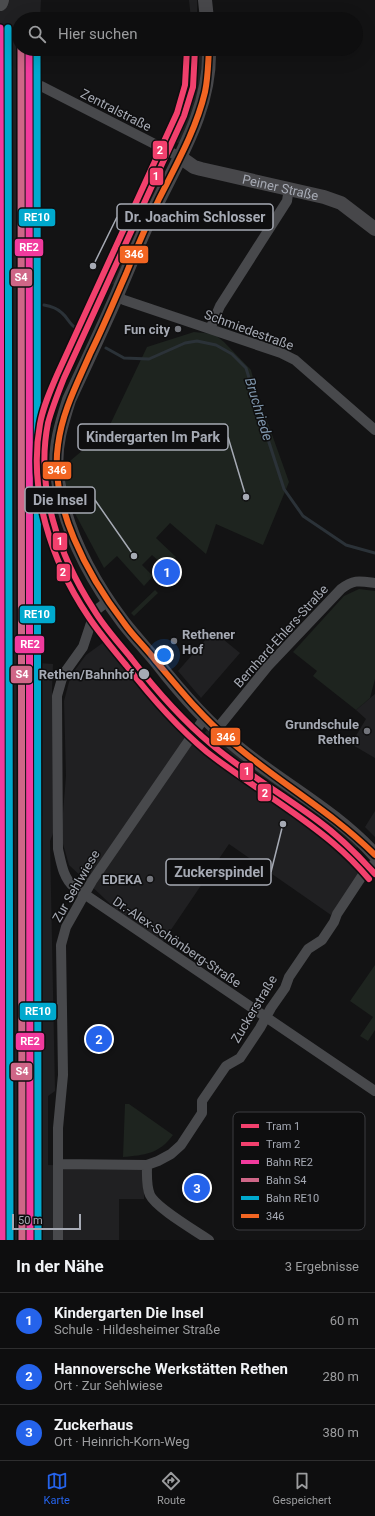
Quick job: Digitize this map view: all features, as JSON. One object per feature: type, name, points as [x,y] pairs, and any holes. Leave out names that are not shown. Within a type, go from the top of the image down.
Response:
[{"type":"street","points":[[206,0],[207,12]]},
{"type":"street","points":[[209,56],[208,78],[199,114],[150,218],[69,400],[62,420],[56,469],[63,504],[83,557],[108,601],[172,682],[205,718],[236,747],[341,822],[375,854]]},
{"type":"street","name":"Zentralstraße","points":[[41,86],[180,157]]},
{"type":"street","name":"Peiner Straße","points":[[180,157],[194,167],[289,188],[341,203],[375,229]]},
{"type":"street","points":[[210,329],[220,306],[287,201],[289,188]]},
{"type":"street","name":"Schmiedestraße","points":[[116,296],[281,353],[295,360],[375,430]]},
{"type":"street","name":"Bernhard-Ehlers-Straße","points":[[217,729],[268,666],[341,589],[350,583],[360,581],[375,583]]},
{"type":"street","name":"Dr.-Alex-Schönberg-Straße","points":[[108,601],[95,611],[83,647],[63,675],[57,696],[58,849],[61,865],[69,881],[74,887],[84,894],[375,1092]]},
{"type":"street","name":"Zur Sehlwiese","points":[[58,1240],[58,1128],[63,1075],[61,945],[66,927],[96,874],[205,718]]},
{"type":"street","name":"Zuckerstraße","points":[[58,1164],[147,1165],[171,1154],[181,1145],[202,1113],[202,1101],[226,1066],[240,1058],[285,988],[288,977],[308,949],[322,940],[366,870],[375,862]]},
{"type":"street","points":[[147,1165],[147,1184],[151,1196],[161,1207],[209,1240]]},
{"type":"shaded area","points":[[0,0],[41,0],[40,12],[12,12],[12,56],[35,56],[36,291],[33,299],[35,338],[40,647],[38,647],[37,663],[53,664],[52,690],[55,760],[54,831],[50,841],[55,1091],[48,1096],[48,1165],[144,1167],[144,1199],[119,1199],[119,1240],[0,1240]]},
{"type":"shaded area","points":[[189,0],[197,0],[197,12],[190,12]]},
{"type":"shaded area","points":[[192,56],[202,56],[198,99],[180,144],[171,140],[188,95]]},
{"type":"shaded area","points":[[157,170],[167,174],[116,286],[107,281]]},
{"type":"shaded area","points":[[194,332],[214,334],[224,342],[251,370],[256,390],[289,482],[263,545],[216,524],[206,554],[170,523],[156,538],[176,557],[166,568],[152,555],[142,565],[153,576],[144,586],[117,556],[104,568],[70,504],[64,466],[108,429],[147,347]]},
{"type":"shaded area","points":[[359,589],[375,591],[375,679],[370,698],[356,710],[313,676],[317,671],[293,652],[344,596]]},
{"type":"shaded area","points":[[155,590],[158,593],[134,616],[131,613]]},
{"type":"shaded area","points":[[213,631],[240,653],[201,698],[178,671]]},
{"type":"shaded area","points":[[104,642],[190,738],[215,759],[364,866],[331,915],[229,844],[158,949],[69,865],[61,837],[66,776],[64,701],[69,682],[75,670],[86,655]]},
{"type":"shaded area","name":"Grundschule Rethen","points":[[375,694],[375,758],[351,744],[366,719],[356,710]]},
{"type":"shaded area","points":[[207,730],[234,752],[307,803],[359,845],[352,852],[326,830],[230,762],[201,737]]},
{"type":"shaded area","points":[[213,748],[247,775],[335,838],[352,852],[351,854],[317,827],[229,767],[211,751]]},
{"type":"shaded area","points":[[375,811],[375,837],[365,827]]},
{"type":"shaded area","points":[[375,965],[375,1030],[368,1041],[360,1036],[373,1017],[350,1001]]},
{"type":"shaded area","points":[[125,1104],[129,1104],[173,1135],[157,1150],[145,1154],[123,1157]]},
{"type":"waterway","name":"Bruchriede","points":[[44,305],[60,311],[76,328]]},
{"type":"waterway","name":"Bruchriede","points":[[106,348],[124,358],[149,359],[185,343],[197,341],[216,345],[232,354],[246,368],[284,489],[303,516],[346,545],[375,553]]},
{"type":"tram line","name":"2","points":[[187,56],[185,85],[177,113],[57,375],[45,405],[41,418],[37,449],[37,474],[40,499],[53,548],[75,595],[97,629],[154,700],[207,752],[318,831],[347,856],[369,879]]},
{"type":"tram line","name":"1","points":[[195,56],[193,87],[184,116],[64,378],[51,412],[45,447],[45,472],[53,521],[70,567],[81,589],[98,616],[159,692],[179,714],[211,744],[237,764],[333,832],[375,874]]},
{"type":"rail line","name":"RE2","points":[[0,28],[2,1240]]},
{"type":"rail line","name":"RE10","points":[[8,28],[10,1240]]},
{"type":"rail line","name":"S4","points":[[21,56],[22,1240]]},
{"type":"rail line","name":"RE2","points":[[29,56],[30,1240]]},
{"type":"rail line","name":"RE10","points":[[37,56],[38,1240]]},
{"type":"transit line","name":"346","points":[[209,56],[206,87],[196,120],[185,147],[146,227],[66,410],[58,445],[57,468],[59,492],[65,515],[74,539],[97,584],[128,628],[198,710],[245,753],[321,809],[375,855]]},
{"type":"place","name":"Dr. Joachim Schlosser","points":[[93,266]]},
{"type":"place","name":"Fun city","points":[[178,329]]},
{"type":"place","name":"Kindergarten Im Park","points":[[246,497]]},
{"type":"place","name":"Die Insel","points":[[134,556]]},
{"type":"place","name":"Kindergarten Die Insel","points":[[167,572]]},
{"type":"place","name":"Rethener Hof","points":[[174,641]]},
{"type":"place","name":"Rethen/Bahnhof","points":[[144,674]]},
{"type":"place","name":"Grundschule Rethen","points":[[367,731]]},
{"type":"place","name":"Zuckerspindel","points":[[283,824]]},
{"type":"place","name":"EDEKA","points":[[150,879]]},
{"type":"place","name":"Hannoversche Werkstätten Rethen","points":[[99,1039]]},
{"type":"place","name":"Zuckerhaus","points":[[197,1188]]}]
